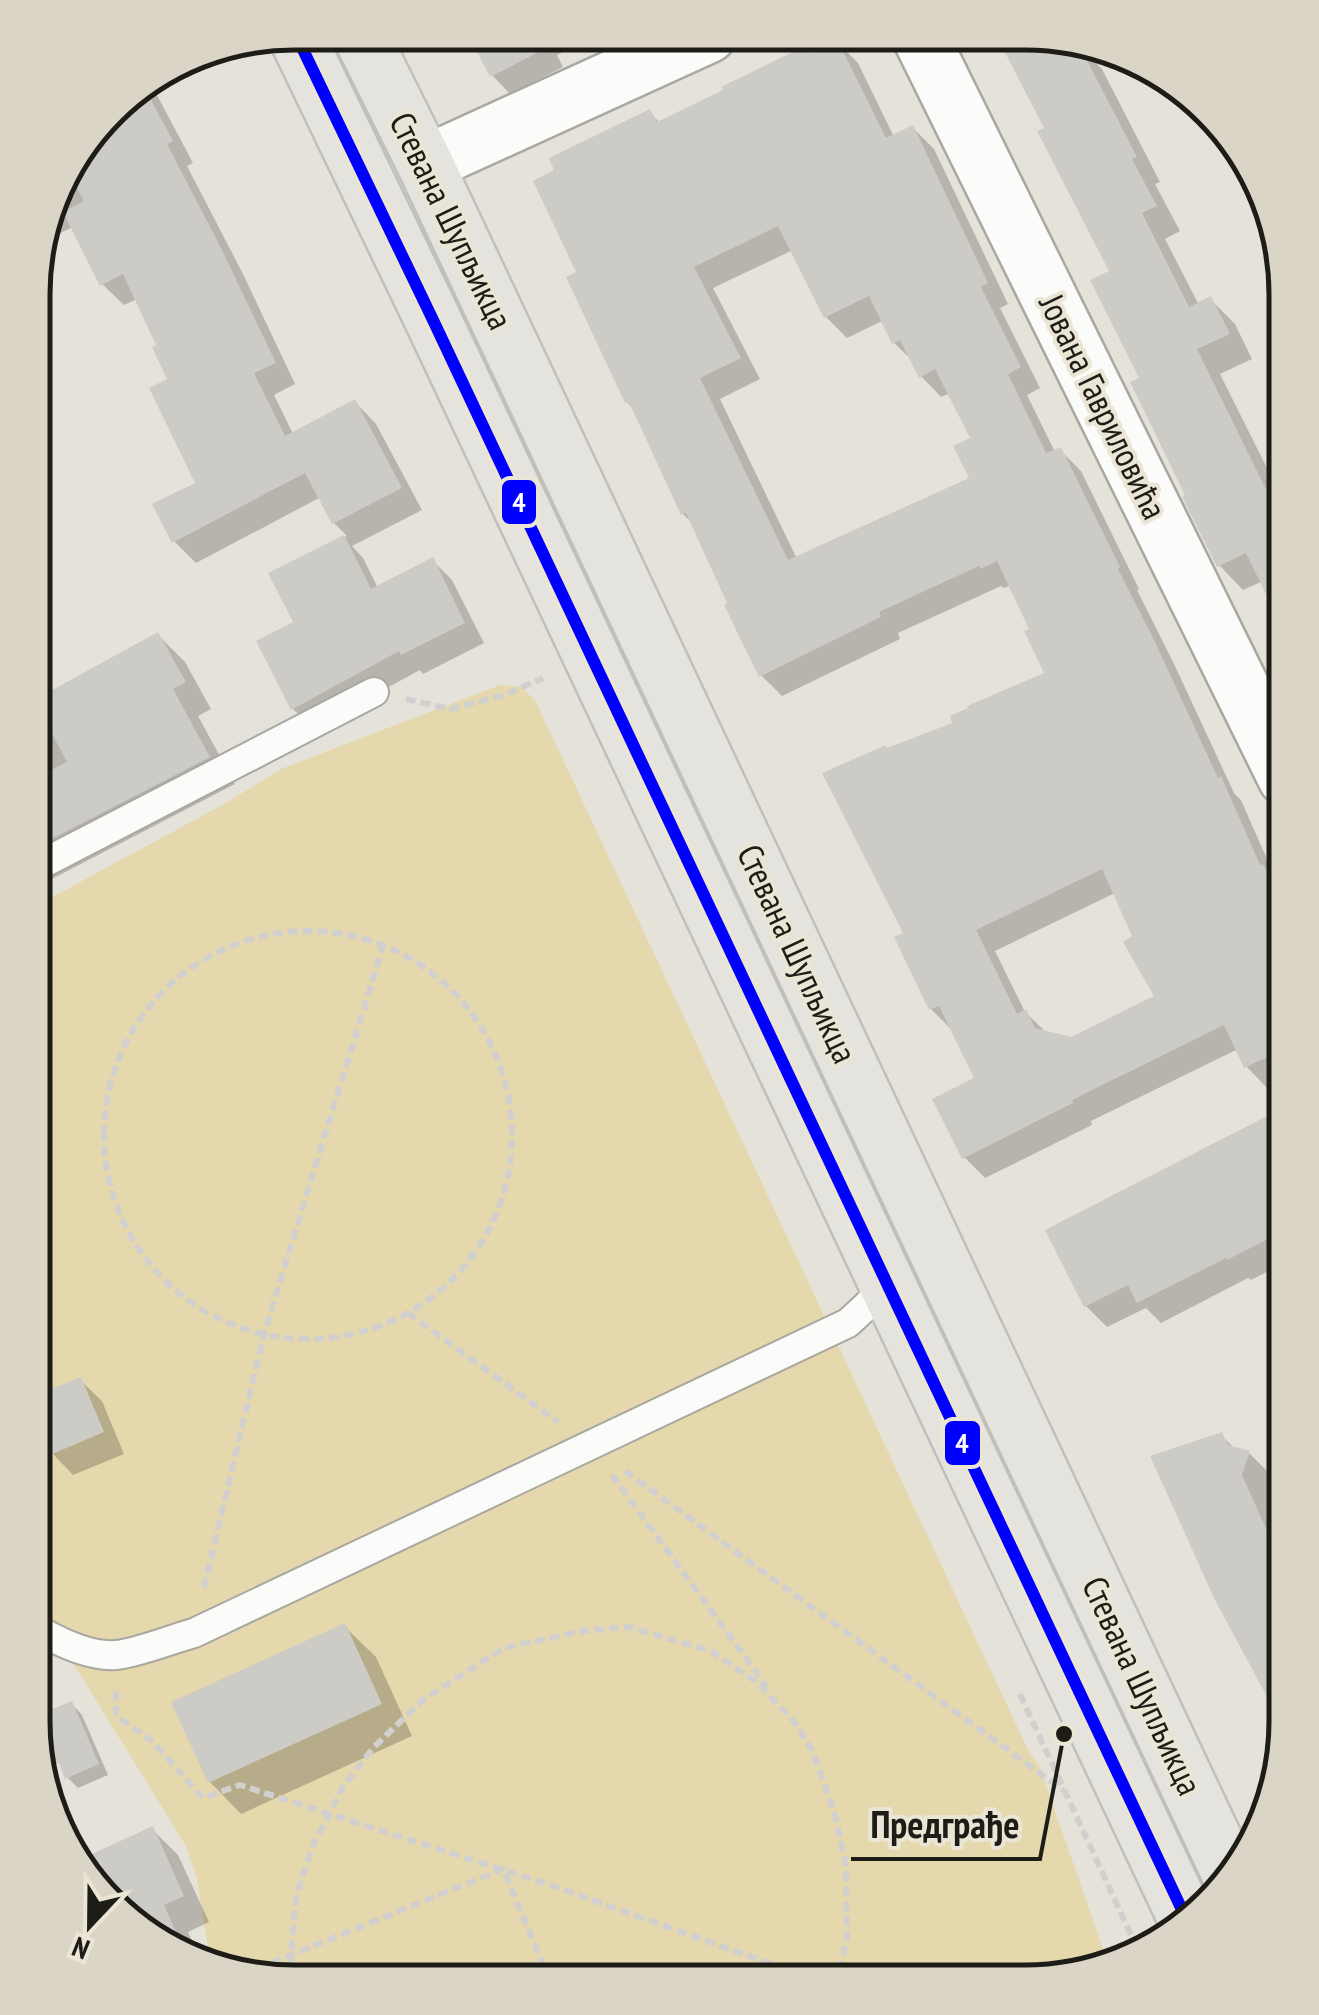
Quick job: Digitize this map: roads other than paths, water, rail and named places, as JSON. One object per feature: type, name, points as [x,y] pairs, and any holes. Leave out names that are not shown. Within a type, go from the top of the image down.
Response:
[{"type":"main road","name":"Стевана Шупљикца","points":[[304,51],[1181,1908]]},
{"type":"main road","name":"Стевана Шупљикца","points":[[369,51],[1224,1862]]},
{"type":"street","points":[[425,164],[674,50]]},
{"type":"street","name":"Јована Гавриловића","points":[[927,50],[1269,743]]},
{"type":"lane","points":[[50,860],[374,692]]},
{"type":"lane","points":[[50,1637],[114,1655],[194,1634],[848,1323],[888,1285]]},
{"type":"place","name":"Предграђе","points":[[1064,1734]]}]
